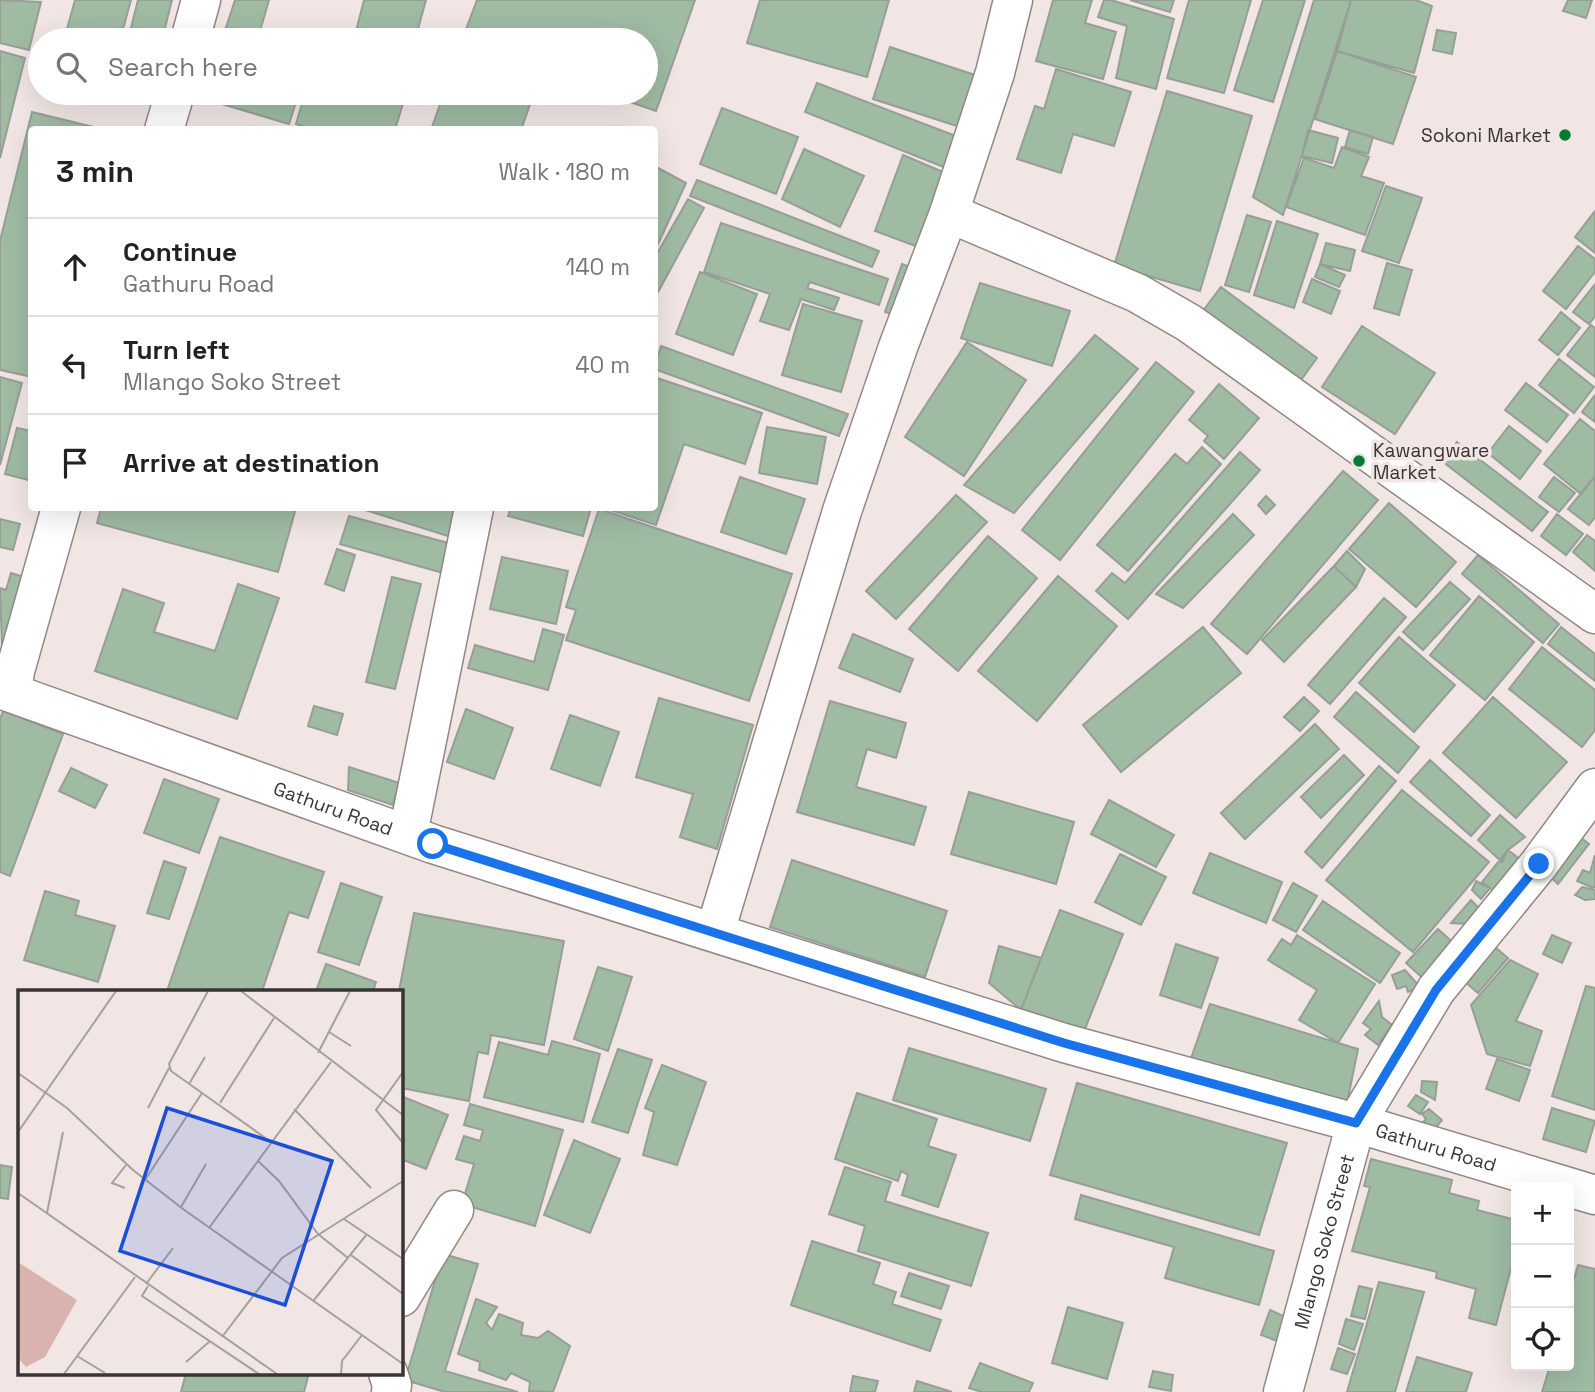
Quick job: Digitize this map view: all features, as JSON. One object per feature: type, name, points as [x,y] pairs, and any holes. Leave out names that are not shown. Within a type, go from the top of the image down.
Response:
[{"type":"street","points":[[193,28],[201,0]]},
{"type":"street","points":[[715,932],[842,511],[898,347],[949,212],[995,73],[1008,2]]},
{"type":"street","points":[[165,126],[171,105]]},
{"type":"street","points":[[949,212],[1137,293],[1189,323],[1595,614]]},
{"type":"street","points":[[6,691],[15,671],[60,511]]},
{"type":"street","points":[[408,834],[473,511]]},
{"type":"street","name":"Gathuru Road","points":[[6,691],[408,834],[1064,1043],[1356,1123],[1595,1195]]},
{"type":"street","name":"Mlango Soko Street","points":[[1283,1392],[1356,1123],[1436,990],[1539,864],[1595,788]]},
{"type":"street","points":[[402,1295],[454,1210]]},
{"type":"street","points":[[388,1374],[391,1392]]},
{"type":"building","points":[[0,0],[41,2],[34,28],[28,28],[28,50],[0,43]]},
{"type":"building","points":[[75,0],[131,0],[123,28],[67,28]]},
{"type":"building","points":[[138,0],[172,0],[165,28],[131,28]]},
{"type":"building","points":[[235,0],[269,0],[261,28],[226,28]]},
{"type":"building","points":[[364,0],[426,0],[418,28],[357,28]]},
{"type":"building","points":[[477,0],[695,0],[656,111],[639,105],[658,105],[658,28],[466,28]]},
{"type":"building","points":[[760,0],[889,0],[867,77],[747,43]]},
{"type":"building","points":[[1053,0],[1092,0],[1085,23],[1116,32],[1103,79],[1036,61]]},
{"type":"building","points":[[1104,0],[1174,19],[1156,89],[1116,78],[1127,26],[1098,17]]},
{"type":"building","points":[[1130,0],[1174,0],[1170,12]]},
{"type":"building","points":[[1189,0],[1251,0],[1224,93],[1167,78]]},
{"type":"building","points":[[1263,0],[1305,0],[1273,102],[1234,90]]},
{"type":"building","points":[[1314,0],[1351,0],[1283,215],[1253,197]]},
{"type":"building","points":[[1351,0],[1416,0],[1432,6],[1414,73],[1337,51]]},
{"type":"building","points":[[1568,0],[1592,0],[1586,18],[1563,11]]},
{"type":"building","points":[[1437,30],[1456,33],[1452,54],[1433,50]]},
{"type":"building","points":[[890,47],[981,77],[963,128],[873,99]]},
{"type":"building","points":[[0,51],[25,58],[0,158]]},
{"type":"building","points":[[1337,51],[1416,77],[1393,144],[1315,119]]},
{"type":"building","points":[[1056,69],[1131,92],[1114,146],[1073,134],[1061,173],[1017,159],[1035,106],[1044,109]]},
{"type":"building","points":[[817,83],[964,139],[951,170],[805,112]]},
{"type":"building","points":[[1167,91],[1252,116],[1200,291],[1114,266]]},
{"type":"building","points":[[225,105],[295,105],[289,124]]},
{"type":"building","points":[[302,105],[402,105],[396,126],[296,124]]},
{"type":"building","points":[[440,105],[530,105],[522,126],[432,126]]},
{"type":"building","points":[[722,108],[798,137],[776,194],[700,164]]},
{"type":"building","points":[[32,112],[90,126],[29,126]]},
{"type":"building","points":[[28,128],[28,376],[0,370],[0,241]]},
{"type":"building","points":[[1308,130],[1338,138],[1332,163],[1302,156]]},
{"type":"building","points":[[1350,130],[1373,137],[1368,154],[1345,147]]},
{"type":"building","points":[[1342,147],[1369,157],[1361,176],[1384,183],[1365,235],[1286,207],[1304,158],[1334,168]]},
{"type":"building","points":[[804,149],[864,176],[840,227],[782,199]]},
{"type":"building","points":[[903,155],[955,177],[926,250],[875,231]]},
{"type":"building","points":[[658,168],[686,183],[658,244]]},
{"type":"building","points":[[697,180],[879,251],[872,267],[690,196]]},
{"type":"building","points":[[1386,186],[1422,198],[1399,263],[1362,251]]},
{"type":"building","points":[[688,199],[704,208],[658,292],[658,252]]},
{"type":"building","points":[[1595,211],[1595,253],[1575,237]]},
{"type":"building","points":[[1247,215],[1271,222],[1249,292],[1225,285]]},
{"type":"building","points":[[1277,221],[1318,234],[1294,308],[1254,295]]},
{"type":"building","points":[[721,223],[888,279],[879,305],[810,282],[807,288],[839,298],[834,310],[801,299],[789,330],[760,321],[770,294],[704,272]]},
{"type":"building","points":[[1326,243],[1355,250],[1350,271],[1320,264]]},
{"type":"building","points":[[1578,246],[1595,259],[1595,272],[1566,309],[1543,291]]},
{"type":"building","points":[[1387,263],[1412,270],[1399,315],[1374,308]]},
{"type":"building","points":[[902,264],[920,271],[902,318],[885,312]]},
{"type":"building","points":[[1320,264],[1345,275],[1339,287],[1315,277]]},
{"type":"building","points":[[700,272],[757,294],[733,355],[676,334]]},
{"type":"building","points":[[1312,279],[1340,291],[1331,314],[1303,302]]},
{"type":"building","points":[[980,283],[1070,311],[1052,366],[961,338]]},
{"type":"building","points":[[1595,284],[1595,316],[1589,324],[1573,312]]},
{"type":"building","points":[[1221,287],[1317,358],[1298,384],[1202,312]]},
{"type":"building","points":[[803,304],[862,321],[841,392],[782,375]]},
{"type":"building","points":[[1561,312],[1580,328],[1558,355],[1539,340]]},
{"type":"building","points":[[1591,325],[1595,328],[1595,377],[1567,355]]},
{"type":"building","points":[[1362,326],[1435,373],[1395,434],[1322,387]]},
{"type":"building","points":[[1095,335],[1138,369],[1014,513],[964,485]]},
{"type":"building","points":[[967,342],[1026,380],[964,476],[905,437]]},
{"type":"building","points":[[661,346],[848,414],[839,436],[658,370]]},
{"type":"building","points":[[1559,359],[1594,387],[1574,413],[1539,385]]},
{"type":"building","points":[[1156,362],[1194,392],[1060,560],[1022,530]]},
{"type":"building","points":[[0,377],[22,383],[0,465]]},
{"type":"building","points":[[658,378],[762,413],[745,464],[684,444],[656,525],[613,511],[658,511]]},
{"type":"building","points":[[1526,383],[1568,415],[1547,442],[1505,410]]},
{"type":"building","points":[[1219,384],[1259,418],[1224,459],[1204,441],[1208,436],[1189,420]]},
{"type":"building","points":[[1595,395],[1595,422],[1582,412]]},
{"type":"building","points":[[1580,419],[1595,431],[1595,476],[1581,494],[1544,464]]},
{"type":"building","points":[[1509,426],[1541,451],[1520,479],[1488,453]]},
{"type":"building","points":[[767,427],[826,437],[817,484],[759,473]]},
{"type":"building","points":[[17,428],[28,430],[28,480],[5,474]]},
{"type":"building","points":[[1457,442],[1548,512],[1532,531],[1442,461]]},
{"type":"building","points":[[1202,447],[1221,464],[1128,571],[1097,545],[1175,454],[1187,464]]},
{"type":"building","points":[[1240,452],[1260,470],[1128,619],[1096,591],[1112,573],[1125,583]]},
{"type":"building","points":[[1343,471],[1378,500],[1247,654],[1211,624]]},
{"type":"building","points":[[1595,476],[1595,517],[1589,525],[1568,509]]},
{"type":"building","points":[[740,477],[805,499],[786,554],[721,532]]},
{"type":"building","points":[[1554,477],[1575,493],[1559,512],[1539,497]]},
{"type":"building","points":[[956,495],[987,522],[896,619],[866,591]]},
{"type":"building","points":[[1266,496],[1275,505],[1266,514],[1258,505]]},
{"type":"building","points":[[1389,503],[1456,562],[1416,607],[1349,549]]},
{"type":"building","points":[[100,511],[295,511],[278,572],[97,523]]},
{"type":"building","points":[[369,511],[459,512],[451,537]]},
{"type":"building","points":[[510,511],[590,511],[583,536],[508,516]]},
{"type":"building","points":[[598,511],[792,574],[749,701],[566,640],[576,610],[566,607]]},
{"type":"building","points":[[1233,514],[1254,535],[1183,608],[1156,594]]},
{"type":"building","points":[[1557,514],[1583,534],[1566,555],[1541,536]]},
{"type":"building","points":[[349,516],[452,544],[443,573],[340,544]]},
{"type":"building","points":[[0,519],[20,524],[13,550],[0,547]]},
{"type":"building","points":[[1587,535],[1595,541],[1595,571],[1573,552]]},
{"type":"building","points":[[988,536],[1037,578],[958,671],[909,629]]},
{"type":"building","points":[[337,549],[355,555],[344,591],[325,584]]},
{"type":"building","points":[[1347,551],[1365,569],[1356,587],[1334,566]]},
{"type":"building","points":[[1478,555],[1559,624],[1543,643],[1462,574]]},
{"type":"building","points":[[502,557],[568,571],[556,624],[490,609]]},
{"type":"building","points":[[1334,566],[1356,587],[1284,662],[1262,640]]},
{"type":"building","points":[[11,573],[28,578],[11,640],[4,638],[2,647],[0,588],[6,590]]},
{"type":"building","points":[[1058,576],[1117,626],[1037,721],[978,671]]},
{"type":"building","points":[[392,577],[421,584],[395,689],[366,682]]},
{"type":"building","points":[[1450,582],[1470,599],[1423,650],[1403,632]]},
{"type":"building","points":[[238,584],[279,598],[237,719],[95,671],[123,589],[164,603],[154,632],[215,651]]},
{"type":"building","points":[[1479,596],[1534,642],[1485,700],[1430,655]]},
{"type":"building","points":[[1384,598],[1406,617],[1330,704],[1308,685]]},
{"type":"building","points":[[1203,627],[1241,673],[1121,772],[1083,725]]},
{"type":"building","points":[[1561,627],[1595,654],[1595,681],[1548,644]]},
{"type":"building","points":[[543,629],[564,635],[548,690],[468,668],[475,645],[534,662]]},
{"type":"building","points":[[853,634],[913,659],[900,692],[839,668]]},
{"type":"building","points":[[1399,637],[1455,685],[1414,732],[1359,683]]},
{"type":"building","points":[[1542,647],[1595,690],[1595,730],[1582,747],[1509,689]]},
{"type":"building","points":[[1356,692],[1419,747],[1398,773],[1334,717]]},
{"type":"building","points":[[1304,697],[1319,711],[1300,731],[1284,717]]},
{"type":"building","points":[[1493,697],[1567,762],[1516,818],[1443,753]]},
{"type":"building","points":[[659,698],[753,725],[717,849],[680,837],[693,794],[636,777]]},
{"type":"building","points":[[830,701],[906,723],[896,758],[867,749],[856,787],[926,807],[914,845],[797,812]]},
{"type":"building","points":[[314,706],[343,714],[337,735],[308,726]]},
{"type":"building","points":[[466,709],[513,728],[494,779],[447,762]]},
{"type":"building","points":[[3,711],[63,734],[10,876],[0,872],[0,719]]},
{"type":"building","points":[[570,715],[619,732],[600,786],[551,769]]},
{"type":"building","points":[[1315,724],[1339,749],[1245,839],[1221,813]]},
{"type":"building","points":[[1344,755],[1364,775],[1321,818],[1301,797]]},
{"type":"building","points":[[1430,760],[1490,815],[1471,836],[1410,782]]},
{"type":"building","points":[[1379,766],[1396,781],[1322,868],[1305,852]]},
{"type":"building","points":[[349,767],[399,783],[393,805],[348,790]]},
{"type":"building","points":[[71,768],[107,785],[95,808],[59,791]]},
{"type":"building","points":[[164,779],[219,799],[199,853],[144,833]]},
{"type":"building","points":[[1402,790],[1489,862],[1413,952],[1326,880]]},
{"type":"building","points":[[969,792],[1074,822],[1056,884],[951,854]]},
{"type":"building","points":[[1109,800],[1174,835],[1156,867],[1091,834]]},
{"type":"building","points":[[1500,815],[1525,837],[1508,850],[1502,862],[1478,840]]},
{"type":"building","points":[[1576,834],[1589,844],[1558,884],[1546,873]]},
{"type":"building","points":[[220,837],[324,872],[308,918],[289,912],[262,990],[167,990]]},
{"type":"building","points":[[1508,850],[1531,868],[1504,899],[1482,882]]},
{"type":"building","points":[[1210,853],[1282,882],[1266,923],[1193,893]]},
{"type":"building","points":[[1120,854],[1166,877],[1141,925],[1095,902]]},
{"type":"building","points":[[1595,855],[1593,888],[1577,881],[1583,870],[1590,873]]},
{"type":"building","points":[[792,860],[947,911],[925,977],[770,927]]},
{"type":"building","points":[[164,861],[186,868],[169,919],[147,913]]},
{"type":"building","points":[[1476,881],[1490,888],[1481,899],[1472,890]]},
{"type":"building","points":[[341,883],[382,897],[359,965],[318,952]]},
{"type":"building","points":[[1293,883],[1317,896],[1296,932],[1273,920]]},
{"type":"building","points":[[1582,887],[1595,890],[1595,899],[1585,900],[1575,895]]},
{"type":"building","points":[[45,891],[79,901],[75,915],[115,926],[98,982],[24,960]]},
{"type":"building","points":[[1471,900],[1480,909],[1468,924],[1451,923]]},
{"type":"building","points":[[1323,901],[1400,953],[1380,983],[1303,930]]},
{"type":"building","points":[[1060,910],[1123,934],[1083,1034],[1021,1010]]},
{"type":"building","points":[[414,913],[564,941],[544,1045],[491,1035],[488,1054],[478,1052],[469,1101],[402,1088],[402,990],[399,990]]},
{"type":"building","points":[[1438,929],[1458,947],[1426,981],[1406,963]]},
{"type":"building","points":[[1297,935],[1375,984],[1338,1043],[1299,1020],[1317,990],[1268,960],[1282,939],[1291,945]]},
{"type":"building","points":[[1552,935],[1571,943],[1562,963],[1543,954]]},
{"type":"building","points":[[1176,944],[1218,958],[1201,1008],[1160,995]]},
{"type":"building","points":[[999,946],[1041,958],[1021,1010],[989,983]]},
{"type":"building","points":[[1495,947],[1508,958],[1478,993],[1465,982]]},
{"type":"building","points":[[1510,960],[1538,974],[1516,1021],[1542,1031],[1530,1066],[1487,1054],[1471,1005]]},
{"type":"building","points":[[326,964],[376,982],[373,990],[316,990]]},
{"type":"building","points":[[598,967],[632,977],[608,1051],[574,1039]]},
{"type":"building","points":[[1405,970],[1420,987],[1408,992],[1406,986],[1397,989],[1392,975]]},
{"type":"building","points":[[1586,986],[1595,988],[1595,1110],[1552,1096]]},
{"type":"building","points":[[1379,1001],[1382,1017],[1392,1025],[1378,1045],[1365,1035],[1371,1029],[1363,1023]]},
{"type":"building","points":[[1210,1004],[1358,1049],[1346,1108],[1190,1061]]},
{"type":"building","points":[[552,1041],[600,1054],[583,1122],[484,1097],[499,1042],[548,1055]]},
{"type":"building","points":[[909,1048],[1046,1089],[1030,1141],[893,1100]]},
{"type":"building","points":[[618,1049],[652,1060],[628,1133],[592,1122]]},
{"type":"building","points":[[1497,1059],[1530,1070],[1519,1101],[1486,1089]]},
{"type":"building","points":[[662,1065],[706,1082],[677,1165],[643,1155],[654,1112],[645,1108]]},
{"type":"building","points":[[1422,1081],[1437,1082],[1435,1100],[1421,1092]]},
{"type":"building","points":[[1077,1083],[1287,1143],[1259,1235],[1050,1175]]},
{"type":"building","points":[[857,1093],[937,1119],[928,1146],[956,1155],[938,1207],[902,1195],[908,1175],[901,1171],[898,1181],[835,1159]]},
{"type":"building","points":[[1416,1095],[1428,1102],[1420,1114],[1408,1106]]},
{"type":"building","points":[[402,1096],[448,1115],[426,1169],[402,1159]]},
{"type":"building","points":[[470,1104],[563,1130],[535,1226],[462,1204],[474,1164],[456,1159],[464,1136],[480,1141],[483,1130],[464,1125]]},
{"type":"building","points":[[1552,1108],[1595,1121],[1586,1152],[1543,1139]]},
{"type":"building","points":[[1429,1109],[1442,1120],[1432,1132],[1422,1123],[1426,1119],[1422,1114]]},
{"type":"building","points":[[574,1140],[620,1159],[590,1233],[544,1215]]},
{"type":"building","points":[[1371,1159],[1452,1180],[1449,1193],[1479,1201],[1477,1210],[1511,1219],[1511,1268],[1496,1325],[1469,1318],[1476,1289],[1436,1278],[1437,1272],[1352,1251],[1370,1187],[1364,1186]]},
{"type":"building","points":[[0,1165],[12,1167],[8,1199],[0,1198]]},
{"type":"building","points":[[845,1167],[891,1182],[885,1201],[988,1233],[971,1286],[858,1251],[865,1226],[829,1214]]},
{"type":"building","points":[[1081,1195],[1274,1251],[1259,1305],[1165,1278],[1174,1247],[1075,1219]]},
{"type":"building","points":[[812,1241],[880,1263],[873,1284],[896,1292],[892,1304],[941,1320],[930,1351],[791,1305]]},
{"type":"building","points":[[443,1254],[478,1264],[445,1371],[518,1392],[445,1392],[405,1380]]},
{"type":"building","points":[[1578,1265],[1595,1269],[1595,1392],[1542,1392],[1548,1371],[1574,1371],[1574,1280]]},
{"type":"building","points":[[909,1273],[949,1286],[941,1309],[901,1296]]},
{"type":"building","points":[[1379,1282],[1424,1292],[1395,1392],[1347,1392]]},
{"type":"building","points":[[1359,1286],[1372,1289],[1365,1319],[1351,1316]]},
{"type":"building","points":[[476,1299],[497,1307],[486,1323],[492,1330],[499,1314],[523,1323],[521,1335],[538,1338],[548,1331],[570,1346],[553,1392],[529,1391],[530,1382],[511,1373],[506,1380],[479,1370],[480,1362],[458,1354]]},
{"type":"building","points":[[1068,1307],[1123,1323],[1107,1379],[1052,1363]]},
{"type":"building","points":[[1270,1310],[1288,1318],[1280,1342],[1261,1335]]},
{"type":"building","points":[[1346,1319],[1363,1324],[1354,1350],[1339,1344]]},
{"type":"building","points":[[1338,1348],[1355,1354],[1347,1374],[1331,1369]]},
{"type":"building","points":[[1417,1357],[1472,1373],[1466,1392],[1406,1392]]},
{"type":"building","points":[[980,1363],[1033,1383],[1029,1392],[982,1392],[969,1388]]},
{"type":"building","points":[[1153,1371],[1173,1375],[1171,1391],[1149,1387]]},
{"type":"building","points":[[186,1374],[309,1374],[304,1392],[181,1392]]},
{"type":"building","points":[[853,1376],[878,1381],[875,1392],[850,1392]]},
{"type":"building","points":[[917,1381],[952,1392],[914,1392]]},
{"type":"place","name":"Sokoni Market","points":[[1565,135]]},
{"type":"place","name":"Kawangware Market","points":[[1359,461]]},
{"type":"route","points":[[433,844],[1064,1043],[1356,1123],[1436,990],[1539,864]]}]
